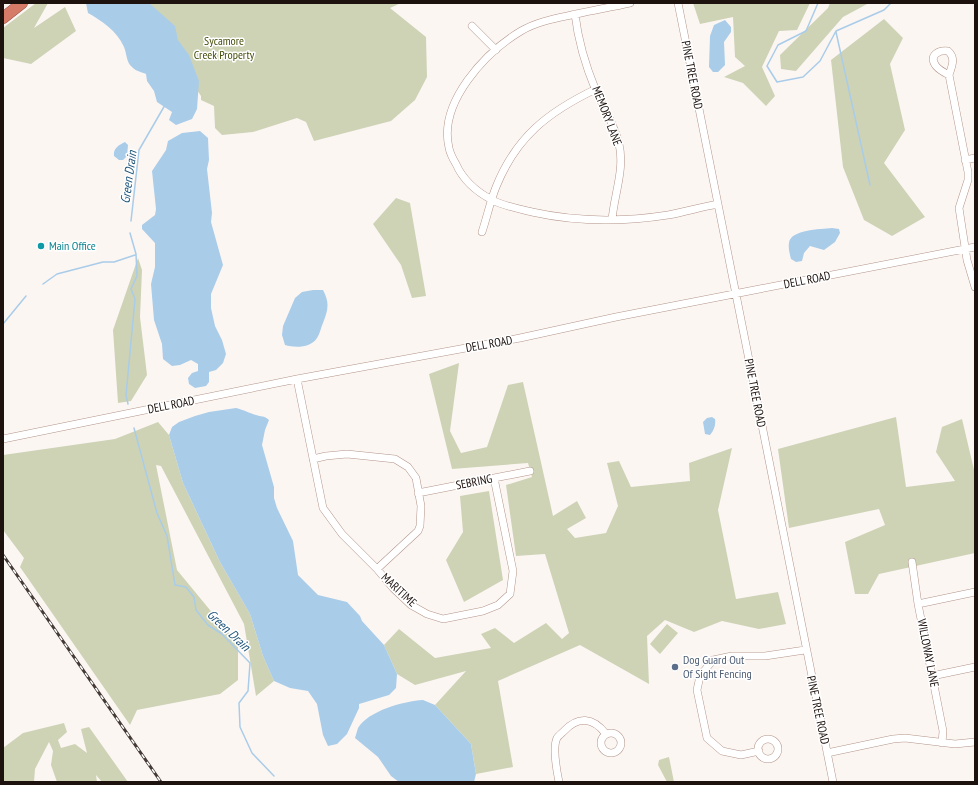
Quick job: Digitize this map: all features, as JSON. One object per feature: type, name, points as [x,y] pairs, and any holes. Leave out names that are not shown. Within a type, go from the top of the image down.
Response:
[{"type":"highway","points":[[3,18],[22,3]]},
{"type":"street","points":[[630,3],[553,19],[522,30],[482,62],[471,75],[455,102],[448,121],[449,148],[459,171],[465,180],[492,200],[512,207],[569,218],[612,220],[659,216],[718,204]]},
{"type":"street","name":"PINE TREE ROAD","points":[[678,3],[833,782]]},
{"type":"street","name":"MEMORY LANE","points":[[575,14],[581,44],[596,89],[619,144],[621,165],[612,220]]},
{"type":"street","points":[[472,26],[496,50]]},
{"type":"street","points":[[949,75],[968,180],[959,208],[967,260],[975,287]]},
{"type":"street","points":[[482,232],[496,186],[517,150],[536,126],[548,116],[596,89]]},
{"type":"street","points":[[965,160],[975,158]]},
{"type":"street","name":"DELL ROAD","points":[[3,439],[297,379],[520,338],[616,317],[975,247]]},
{"type":"street","name":"MARITIME","points":[[297,379],[323,508],[342,534],[377,569],[393,588],[411,605],[427,614],[443,619],[483,611],[498,605],[510,594],[513,571],[494,478]]},
{"type":"street","points":[[313,459],[347,454],[395,459],[408,466],[416,478],[421,515],[418,531],[377,569]]},
{"type":"street","name":"SEBRING","points":[[418,493],[530,471]]},
{"type":"street","name":"WILLOWAY LANE","points":[[912,562],[918,604],[943,731],[942,743]]},
{"type":"street","points":[[918,604],[975,592]]},
{"type":"street","points":[[759,751],[741,755],[722,751],[707,738],[696,690],[700,676],[713,660],[732,656],[765,656],[806,650]]},
{"type":"street","points":[[932,676],[975,667]]},
{"type":"street","points":[[559,782],[555,759],[557,739],[567,728],[578,721],[591,720],[606,734]]},
{"type":"street","points":[[827,753],[899,739],[955,744],[975,742]]},
{"type":"green space","points":[[36,3],[48,3],[34,28],[65,7],[76,31],[31,64],[3,58],[3,28]]},
{"type":"green space","name":"Sycamore Creek Property","points":[[140,3],[401,3],[390,8],[426,37],[427,77],[415,100],[391,121],[314,141],[306,122],[297,118],[253,132],[222,135],[215,128],[214,106],[201,100],[201,96]]},
{"type":"green space","points":[[693,3],[810,3],[797,30],[779,31],[762,67],[775,96],[766,106],[743,83],[724,77],[745,66],[735,57],[733,17],[700,24]]},
{"type":"green space","points":[[830,3],[869,3],[843,17],[796,71],[781,69],[780,55],[828,8]]},
{"type":"green space","points":[[884,19],[903,38],[890,64],[905,130],[884,163],[925,217],[892,236],[864,220],[843,167],[831,60]]},
{"type":"green space","points":[[396,198],[410,203],[426,296],[412,298],[401,265],[373,224]]},
{"type":"green space","points":[[138,258],[142,270],[140,317],[147,375],[131,401],[118,403],[113,330]]},
{"type":"green space","points":[[459,363],[450,431],[461,453],[487,447],[508,385],[523,382],[553,516],[577,501],[586,518],[567,529],[575,538],[606,533],[618,506],[607,463],[619,461],[631,487],[690,481],[689,463],[732,448],[718,510],[736,599],[778,592],[786,624],[759,629],[722,621],[694,632],[665,620],[647,636],[649,684],[580,645],[498,681],[513,767],[476,774],[471,744],[435,705],[466,671],[415,685],[397,674],[384,645],[399,629],[435,658],[491,648],[481,634],[495,628],[514,643],[546,623],[562,639],[569,633],[545,554],[516,556],[506,485],[532,477],[528,463],[452,469],[429,374]]},
{"type":"green space","points":[[896,417],[906,487],[955,481],[936,452],[942,427],[962,419],[975,474],[975,553],[879,574],[868,594],[855,594],[845,542],[885,525],[879,509],[789,528],[778,449]]},
{"type":"green space","points":[[158,422],[169,435],[183,483],[220,562],[250,614],[263,656],[274,681],[256,696],[244,624],[161,466],[156,465],[177,570],[238,644],[238,680],[220,694],[137,710],[130,725],[20,567],[24,558],[3,530],[3,455],[115,439]]},
{"type":"green space","points":[[489,491],[503,580],[464,602],[446,560],[463,532],[460,496]]},
{"type":"green space","points":[[667,624],[678,633],[660,654],[650,644]]},
{"type":"green space","points":[[64,723],[67,732],[58,740],[61,748],[75,744],[87,753],[81,729],[89,727],[128,782],[102,782],[96,775],[97,782],[57,782],[51,765],[53,751],[49,742],[35,769],[34,782],[3,782],[3,748],[23,733]]},
{"type":"green space","points":[[669,757],[674,782],[667,782],[658,765],[659,760]]},
{"type":"water","points":[[86,3],[149,3],[175,26],[178,40],[189,55],[199,81],[197,109],[192,119],[176,125],[169,120],[172,112],[157,102],[154,91],[147,81],[146,74],[135,70],[130,65],[121,41],[104,23],[88,13]]},
{"type":"water","points":[[725,20],[731,27],[731,32],[724,42],[725,65],[718,72],[713,72],[709,67],[710,36],[714,25]]},
{"type":"water","points":[[200,131],[208,138],[209,160],[207,169],[212,213],[211,222],[223,265],[211,294],[211,308],[215,326],[222,340],[226,354],[223,363],[216,370],[209,372],[209,382],[206,386],[195,388],[189,384],[188,378],[192,373],[198,371],[198,364],[191,360],[180,365],[172,366],[163,359],[162,344],[154,320],[151,284],[155,267],[155,243],[142,229],[142,225],[155,215],[156,209],[152,171],[166,150],[168,141],[182,133]]},
{"type":"water","points":[[125,142],[128,145],[127,156],[123,160],[119,160],[114,156],[114,151]]},
{"type":"water","points":[[832,228],[839,229],[840,233],[835,242],[824,250],[810,246],[804,253],[802,261],[796,262],[791,259],[789,243],[794,235],[806,231]]},
{"type":"water","points":[[323,290],[328,306],[318,336],[311,344],[298,347],[285,345],[282,335],[283,326],[295,298],[302,292]]},
{"type":"water","points":[[236,408],[269,420],[262,445],[274,487],[274,498],[277,508],[293,541],[298,575],[318,595],[347,602],[384,645],[397,674],[396,688],[389,695],[359,704],[359,708],[347,734],[337,744],[328,746],[323,735],[317,704],[308,691],[290,688],[274,681],[263,656],[250,614],[220,562],[183,483],[169,435],[172,427],[179,422],[195,416],[209,412]]},
{"type":"water","points":[[712,417],[715,419],[714,429],[710,435],[705,434],[703,422],[707,418]]},
{"type":"water","points":[[423,700],[435,705],[471,744],[476,774],[474,782],[399,782],[391,776],[378,757],[355,738],[358,728],[363,722],[378,712],[406,702]]},
{"type":"waterway","points":[[818,3],[806,31],[778,45],[767,66],[777,82],[803,77],[820,61],[836,31],[884,10],[891,3]]},
{"type":"waterway","points":[[836,32],[870,185]]},
{"type":"waterway","name":"Green Drain","points":[[131,221],[139,150],[165,105]]},
{"type":"waterway","name":"Green Drain","points":[[128,404],[126,395],[135,299],[131,289],[137,276],[136,254],[130,233]]},
{"type":"waterway","points":[[43,284],[57,274],[103,262],[114,262],[135,255]]},
{"type":"waterway","points":[[3,324],[26,296]]},
{"type":"waterway","name":"Green Drain","points":[[134,428],[157,513],[167,536],[175,585],[186,587],[194,597],[196,610],[208,625],[222,634],[250,663],[248,691],[239,703],[240,727],[252,753],[274,776]]},
{"type":"railway","points":[[3,555],[161,782]]},
{"type":"place","name":"Main Office","points":[[41,246]]},
{"type":"place","name":"Dog Guard Out Of Sight Fencing","points":[[675,667]]}]
